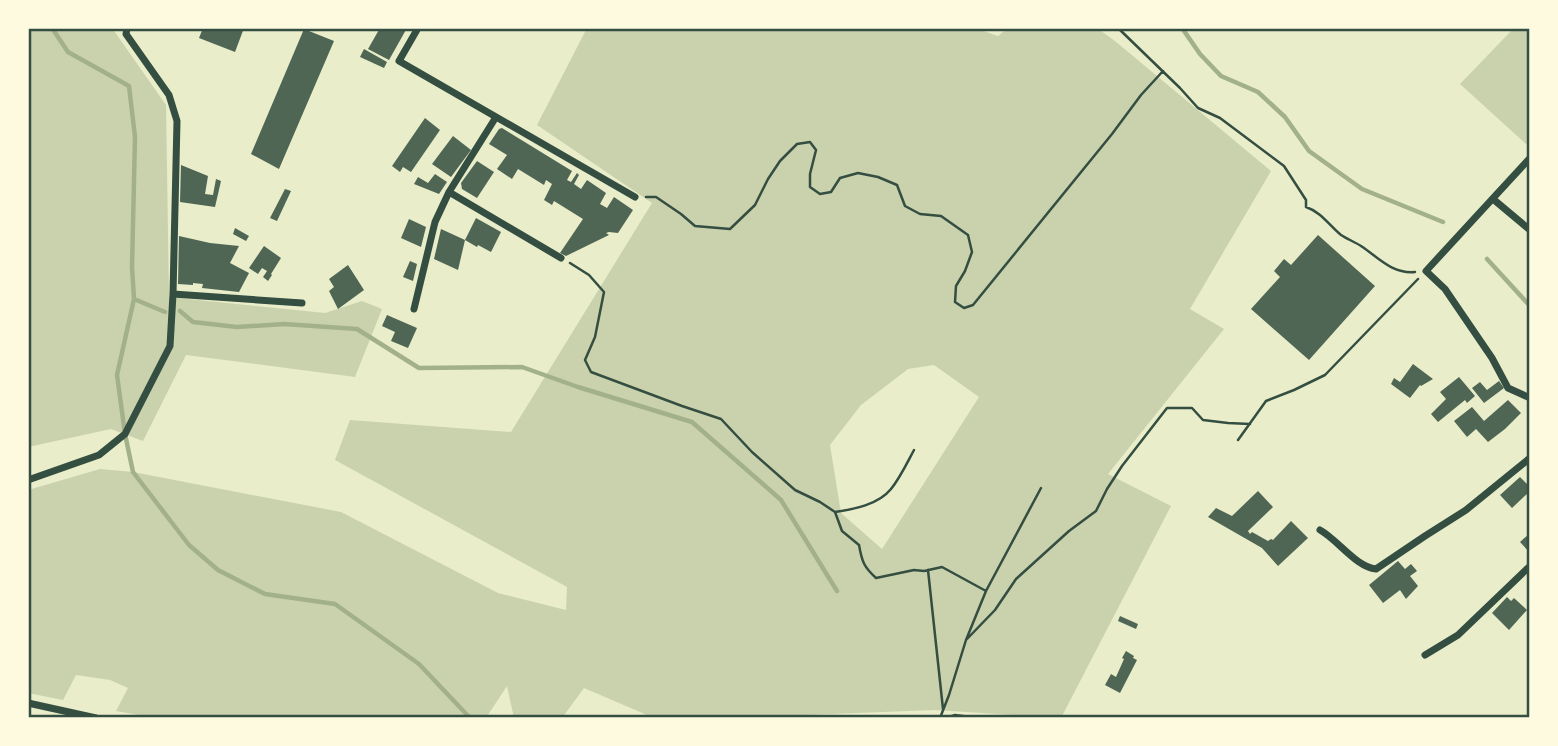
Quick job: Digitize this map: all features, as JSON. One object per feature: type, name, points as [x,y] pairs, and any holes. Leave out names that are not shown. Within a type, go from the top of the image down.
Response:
[{"type":"street","points":[[28,480],[99,455],[125,434],[170,346],[177,121],[169,95],[126,34],[127,28]]},
{"type":"street","points":[[418,28],[399,61],[635,197]]},
{"type":"street","points":[[414,309],[435,222],[449,192],[496,117]]},
{"type":"street","points":[[1530,158],[1426,271],[1445,289],[1492,358],[1508,388],[1530,398]]},
{"type":"street","points":[[449,192],[561,258]]},
{"type":"street","points":[[1493,199],[1530,230]]},
{"type":"street","points":[[173,294],[302,303]]},
{"type":"street","points":[[1320,530],[1330,535],[1366,568],[1376,569],[1466,510],[1530,458]]},
{"type":"street","points":[[1425,655],[1458,635],[1530,566]]},
{"type":"street","points":[[28,703],[96,718]]},
{"type":"path","points":[[1118,28],[1198,108],[1220,118],[1284,166],[1306,200],[1306,207],[1314,209],[1343,236],[1391,268],[1407,273],[1426,271]]},
{"type":"path","points":[[635,197],[656,197],[695,226],[730,229],[755,205],[780,161],[797,144],[810,142],[816,150],[810,187],[820,194],[831,192],[840,178],[858,173],[878,177],[897,185],[905,206],[920,214],[941,216],[968,235],[972,252],[956,286],[955,302],[964,308],[973,305],[1163,71]]},
{"type":"path","points":[[561,258],[589,275],[604,292],[594,337],[585,360],[592,372],[721,419],[752,452],[795,490],[835,512],[842,531],[859,545],[865,568],[876,579],[914,570],[943,567],[986,591]]},
{"type":"path","points":[[1238,440],[1266,401],[1325,374],[1426,271]]},
{"type":"path","points":[[966,640],[995,610],[1016,579],[1069,531],[1096,511],[1122,466],[1167,408],[1192,408],[1203,420],[1250,424]]},
{"type":"path","points":[[835,512],[856,509],[880,499],[891,489],[914,450]]},
{"type":"path","points":[[940,718],[966,640],[986,591],[1041,488]]},
{"type":"path","points":[[928,570],[943,711]]},
{"type":"path","points":[[946,718],[955,715],[979,718]]},
{"type":"green space","points":[[28,28],[112,28],[166,105],[169,297],[325,313],[362,301],[382,309],[355,377],[186,355],[143,441],[111,429],[28,447]]},
{"type":"green space","points":[[587,28],[975,28],[998,36],[1008,28],[1097,28],[1271,171],[1190,309],[1224,329],[1108,474],[1171,506],[1061,718],[935,710],[788,718],[654,718],[584,688],[562,718],[514,718],[507,686],[486,718],[156,718],[116,711],[128,688],[110,680],[76,675],[63,700],[28,693],[28,490],[100,469],[133,472],[341,512],[498,593],[566,610],[567,587],[335,460],[350,420],[511,432],[652,203],[537,125]],"holes":[[[934,365],[979,397],[882,549],[841,513],[830,445],[861,405],[908,369]]]},
{"type":"green space","points":[[1514,28],[1530,28],[1530,140],[1526,144],[1460,84]]},
{"type":"building","points":[[203,28],[244,28],[235,52],[199,38]]},
{"type":"building","points":[[380,28],[407,28],[389,60],[368,49]]},
{"type":"building","points":[[304,29],[334,41],[279,169],[251,154]]},
{"type":"building","points":[[364,49],[387,62],[384,68],[360,57]]},
{"type":"building","points":[[425,118],[440,130],[411,172],[403,167],[400,172],[392,166]]},
{"type":"building","points":[[502,128],[572,171],[567,180],[571,182],[577,173],[579,175],[574,184],[581,189],[587,180],[606,193],[600,204],[607,208],[614,197],[633,210],[618,233],[606,233],[609,235],[566,256],[560,253],[583,219],[554,201],[552,205],[544,200],[552,184],[546,180],[544,185],[518,169],[512,179],[497,169],[507,155],[489,144]]},
{"type":"building","points":[[453,136],[471,150],[451,177],[432,164]]},
{"type":"building","points":[[477,161],[494,172],[477,198],[462,189],[461,183]]},
{"type":"building","points":[[181,165],[208,176],[205,194],[213,195],[216,179],[221,181],[215,207],[180,202]]},
{"type":"building","points":[[435,174],[447,182],[439,194],[414,184],[418,177],[428,183]]},
{"type":"building","points":[[285,189],[291,191],[277,221],[270,218]]},
{"type":"building","points":[[476,218],[501,232],[491,252],[465,240]]},
{"type":"building","points":[[409,219],[426,227],[421,247],[401,238]]},
{"type":"building","points":[[235,228],[249,236],[246,241],[233,234]]},
{"type":"building","points":[[441,229],[465,240],[458,270],[434,259]]},
{"type":"building","points":[[1318,235],[1375,286],[1309,360],[1251,309],[1280,277],[1274,271],[1284,259],[1291,265]]},
{"type":"building","points":[[179,236],[239,246],[230,263],[249,273],[239,292],[202,288],[203,284],[178,284]]},
{"type":"building","points":[[264,246],[281,258],[268,281],[263,277],[267,271],[262,268],[258,274],[249,268]]},
{"type":"building","points":[[410,261],[417,264],[413,281],[403,277]]},
{"type":"building","points":[[348,265],[364,290],[338,309],[329,291],[334,287],[329,279]]},
{"type":"building","points":[[387,315],[417,328],[408,348],[391,341],[395,332],[382,326]]},
{"type":"building","points":[[1413,364],[1433,379],[1420,385],[1410,398],[1391,384],[1394,378],[1400,382]]},
{"type":"building","points":[[1459,377],[1475,396],[1467,403],[1465,400],[1438,422],[1431,414],[1446,399],[1440,392]]},
{"type":"building","points":[[1499,381],[1504,388],[1484,403],[1472,388],[1480,382],[1487,390]]},
{"type":"building","points":[[1508,400],[1521,413],[1488,442],[1476,429],[1467,437],[1454,421],[1472,407],[1484,421]]},
{"type":"building","points":[[1520,477],[1530,487],[1530,491],[1512,508],[1500,495]]},
{"type":"building","points":[[1258,491],[1273,507],[1248,531],[1250,534],[1252,532],[1268,541],[1273,540],[1291,521],[1308,538],[1278,566],[1262,548],[1208,517],[1216,508],[1232,516]]},
{"type":"building","points":[[1530,533],[1530,553],[1520,542]]},
{"type":"building","points":[[1398,561],[1405,569],[1411,564],[1417,571],[1410,576],[1418,586],[1406,599],[1400,590],[1383,603],[1369,585]]},
{"type":"building","points":[[1507,597],[1511,601],[1514,598],[1527,610],[1509,630],[1492,613]]},
{"type":"building","points":[[1120,616],[1138,624],[1136,629],[1118,621]]},
{"type":"building","points":[[1126,651],[1137,660],[1120,693],[1105,685],[1111,674],[1116,677]]},
{"type":"waterway","points":[[52,28],[68,52],[129,86],[135,137],[132,267],[134,299],[165,312]]},
{"type":"waterway","points":[[1182,28],[1200,54],[1221,76],[1258,92],[1285,117],[1309,151],[1362,189],[1443,222]]},
{"type":"waterway","points":[[1487,259],[1530,306]]},
{"type":"waterway","points":[[134,299],[117,375],[133,472],[189,545],[218,570],[265,594],[335,604],[419,664],[470,718]]},
{"type":"waterway","points":[[180,311],[193,322],[237,327],[284,324],[357,329],[419,368],[522,367],[692,422],[781,500],[837,591]]}]
